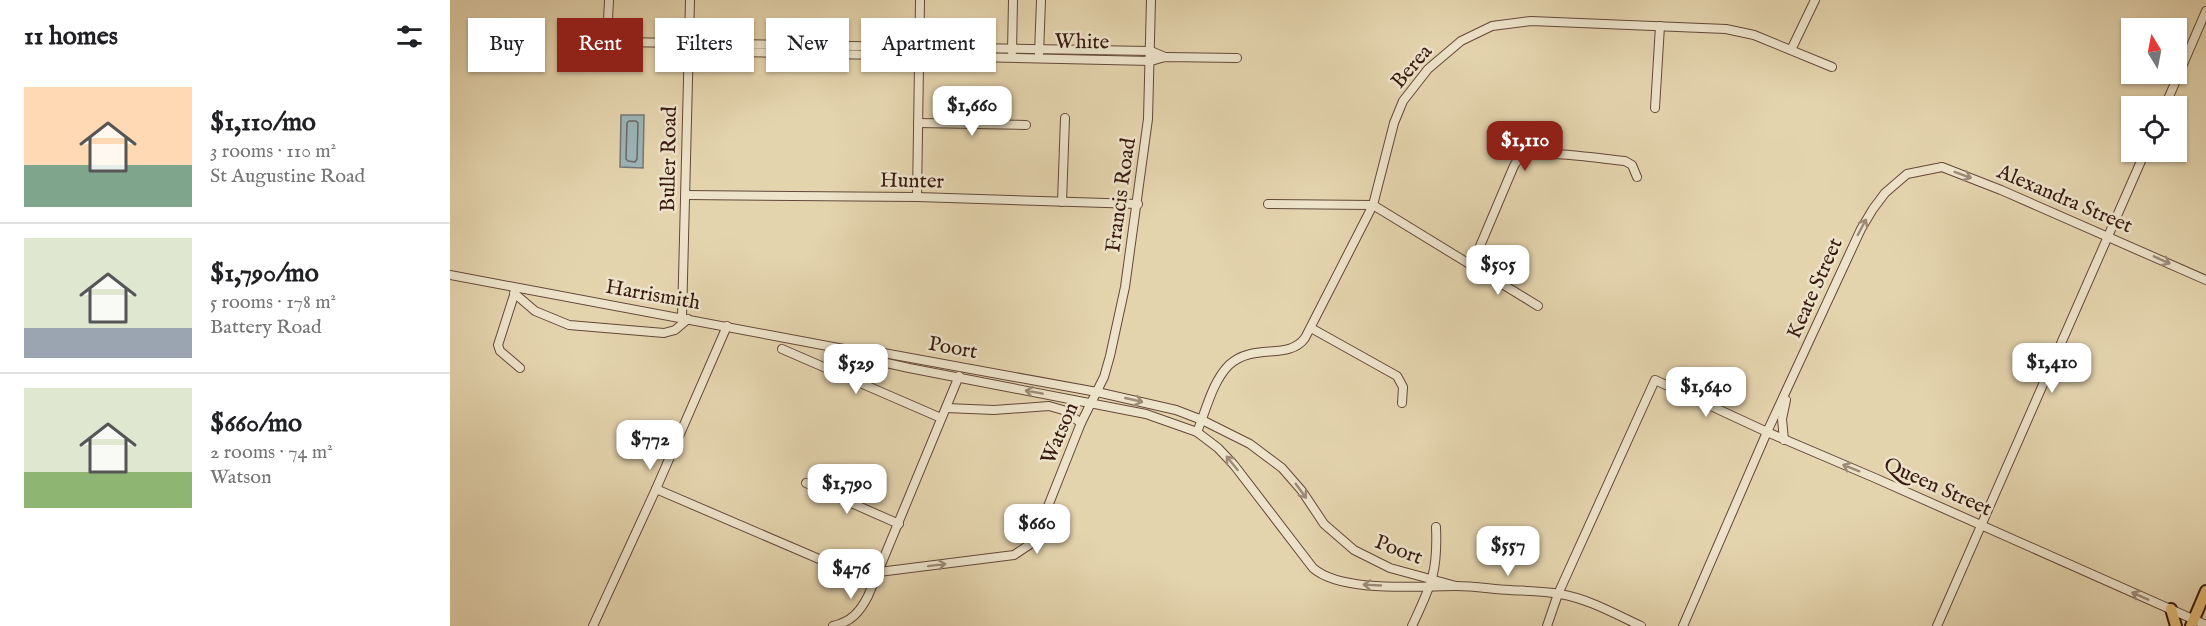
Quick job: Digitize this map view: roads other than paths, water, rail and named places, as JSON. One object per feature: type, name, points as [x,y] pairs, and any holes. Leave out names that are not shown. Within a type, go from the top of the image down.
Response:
[{"type":"highway","points":[[2192,623],[2206,591]]},
{"type":"highway","points":[[2171,609],[2175,626]]},
{"type":"street","points":[[609,0],[609,27],[613,38],[621,42],[655,43]]},
{"type":"street","name":"Buller Road","points":[[690,0],[690,18]]},
{"type":"street","points":[[920,0],[920,18]]},
{"type":"street","points":[[1012,58],[1013,0]]},
{"type":"street","points":[[1039,58],[1041,0]]},
{"type":"street","name":"Francis Road","points":[[1097,392],[1107,368],[1116,330],[1138,204],[1148,119],[1151,0]]},
{"type":"street","points":[[1791,50],[1815,0]]},
{"type":"street","points":[[2169,96],[2206,11]]},
{"type":"street","name":"Berea","points":[[1197,432],[1218,382],[1230,364],[1256,352],[1292,350],[1302,342],[1373,205],[1394,123],[1403,101],[1428,69],[1461,41],[1492,26],[1517,21],[1740,31],[1832,68]]},
{"type":"street","points":[[1655,108],[1660,26]]},
{"type":"street","name":"White","points":[[996,48],[1151,51]]},
{"type":"street","points":[[1151,51],[1165,57],[1237,58]]},
{"type":"street","name":"White","points":[[996,58],[1151,61],[1165,57]]},
{"type":"street","name":"Buller Road","points":[[685,319],[689,72]]},
{"type":"street","points":[[917,198],[919,72]]},
{"type":"street","points":[[1062,202],[1065,118]]},
{"type":"street","points":[[918,123],[1026,125]]},
{"type":"street","points":[[1472,265],[1513,168],[1520,158],[1528,155],[1550,155],[1624,161],[1632,165],[1637,177]]},
{"type":"street","points":[[1937,626],[2141,162]]},
{"type":"street","name":"Alexandra Street","points":[[1907,174],[1942,168],[2001,190],[2206,280]]},
{"type":"street","name":"Keate Street","points":[[1683,626],[1767,432],[1867,219],[1885,193],[1907,174]]},
{"type":"street","name":"Hunter","points":[[686,195],[1138,204]]},
{"type":"street","points":[[1269,204],[1373,205],[1538,306]]},
{"type":"street","name":"Harrismith","points":[[450,275],[515,290],[727,326],[849,350]]},
{"type":"street","points":[[520,368],[502,353],[498,345],[515,290],[535,311],[568,325],[664,333],[675,330],[685,319]]},
{"type":"street","points":[[593,626],[727,326]]},
{"type":"street","points":[[1311,328],[1397,376],[1403,387],[1402,404]]},
{"type":"street","points":[[782,349],[941,418]]},
{"type":"street","name":"Poort","points":[[849,350],[878,352],[1097,392],[1176,410],[1202,420],[1250,444],[1282,468],[1302,491],[1324,524],[1354,550],[1390,568],[1432,584]]},
{"type":"street","name":"Poort","points":[[849,350],[873,360],[1146,414],[1197,432],[1230,460],[1300,552],[1319,573],[1345,582],[1432,584],[1558,594],[1583,600],[1641,626]]},
{"type":"street","points":[[833,626],[849,620],[859,611],[875,583],[962,368]]},
{"type":"street","name":"Queen Street","points":[[1558,594],[1609,487],[1655,380],[1784,440],[2171,609],[2192,623],[2206,625]]},
{"type":"street","points":[[1784,440],[1782,419],[1788,389]]},
{"type":"street","name":"Watson","points":[[879,572],[1008,556],[1025,549],[1041,526],[1082,423],[1097,392]]},
{"type":"street","points":[[946,408],[994,410],[1049,406],[1064,410],[1082,423]]},
{"type":"street","points":[[806,483],[899,524]]},
{"type":"street","points":[[656,489],[875,583]]},
{"type":"street","points":[[1412,626],[1432,584],[1437,556],[1436,527]]},
{"type":"street","points":[[1547,626],[1558,594]]},
{"type":"water","points":[[621,115],[644,115],[643,168],[620,167]]}]
